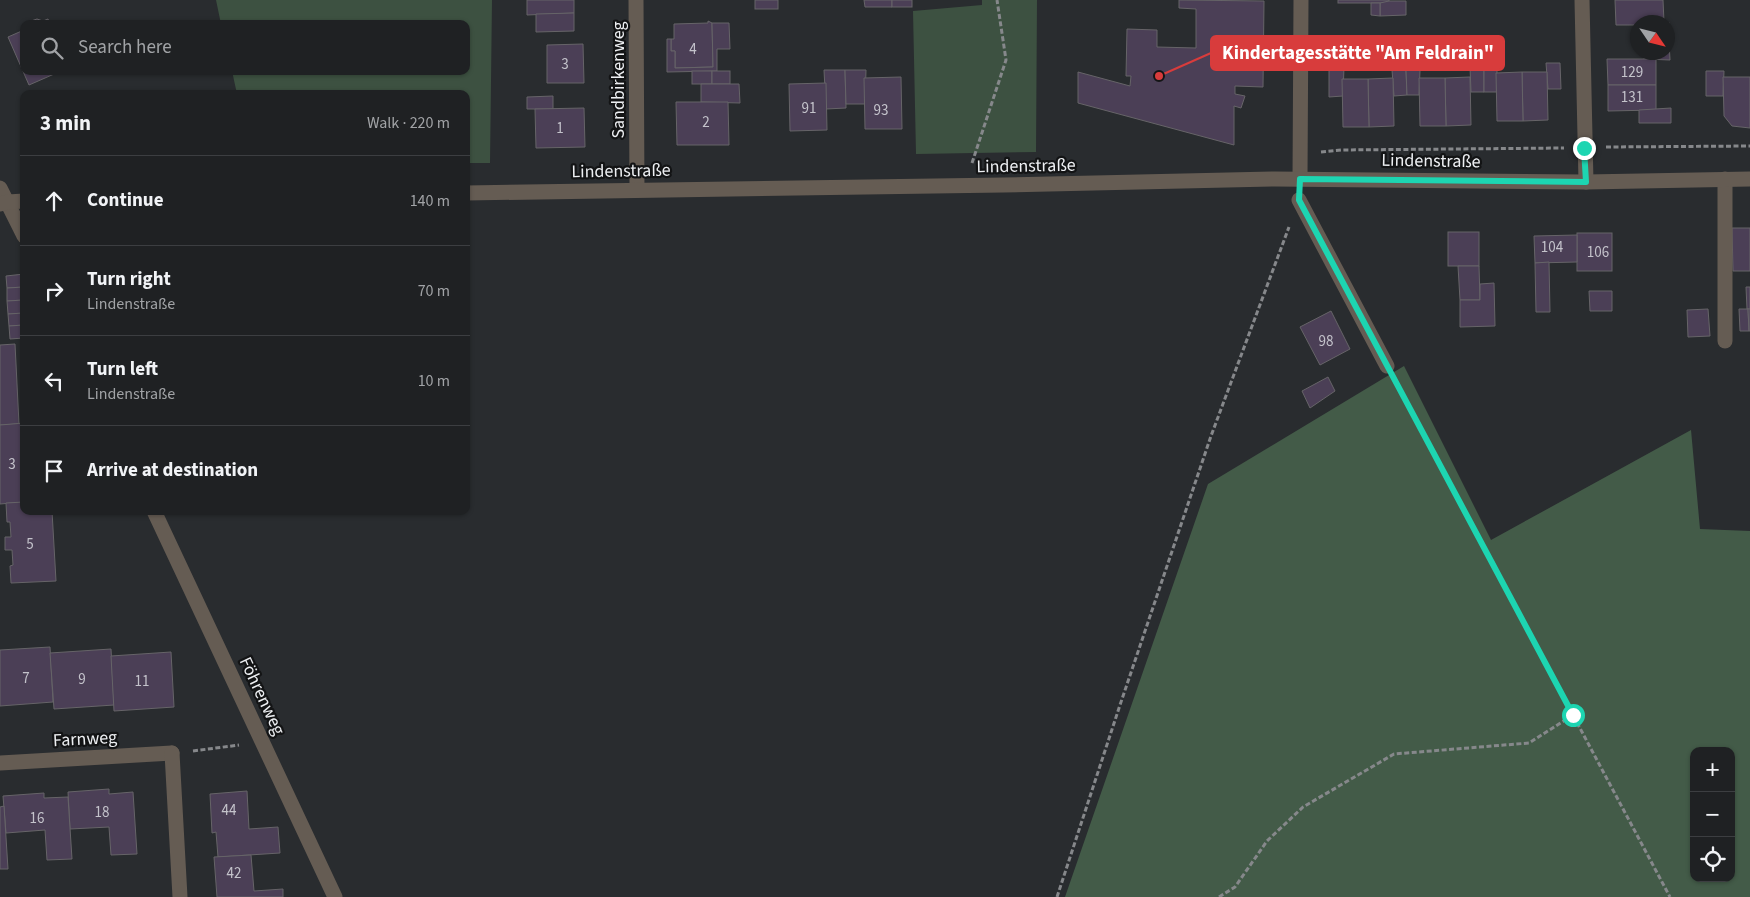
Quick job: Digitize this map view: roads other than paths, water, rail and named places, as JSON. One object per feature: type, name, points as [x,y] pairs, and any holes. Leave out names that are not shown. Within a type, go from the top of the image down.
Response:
[{"type":"street","name":"Sandbirkenweg","points":[[636,0],[637,190]]},
{"type":"street","points":[[1300,179],[1301,0]]},
{"type":"street","points":[[1582,0],[1586,182]]},
{"type":"street","name":"Lindenstraße","points":[[470,193],[1300,179],[1586,182],[1750,179]]},
{"type":"street","points":[[1724,342],[1725,179]]},
{"type":"street","points":[[0,188],[4,203],[20,229]]},
{"type":"street","points":[[1299,200],[1387,366]]},
{"type":"street","points":[[4,203],[20,202]]},
{"type":"street","name":"Föhrenweg","points":[[156,515],[336,897]]},
{"type":"street","name":"Farnweg","points":[[0,763],[172,753],[180,897]]},
{"type":"place","name":"Kindertagesstätte \"Am Feldrain\"","points":[[1159,76]]}]
